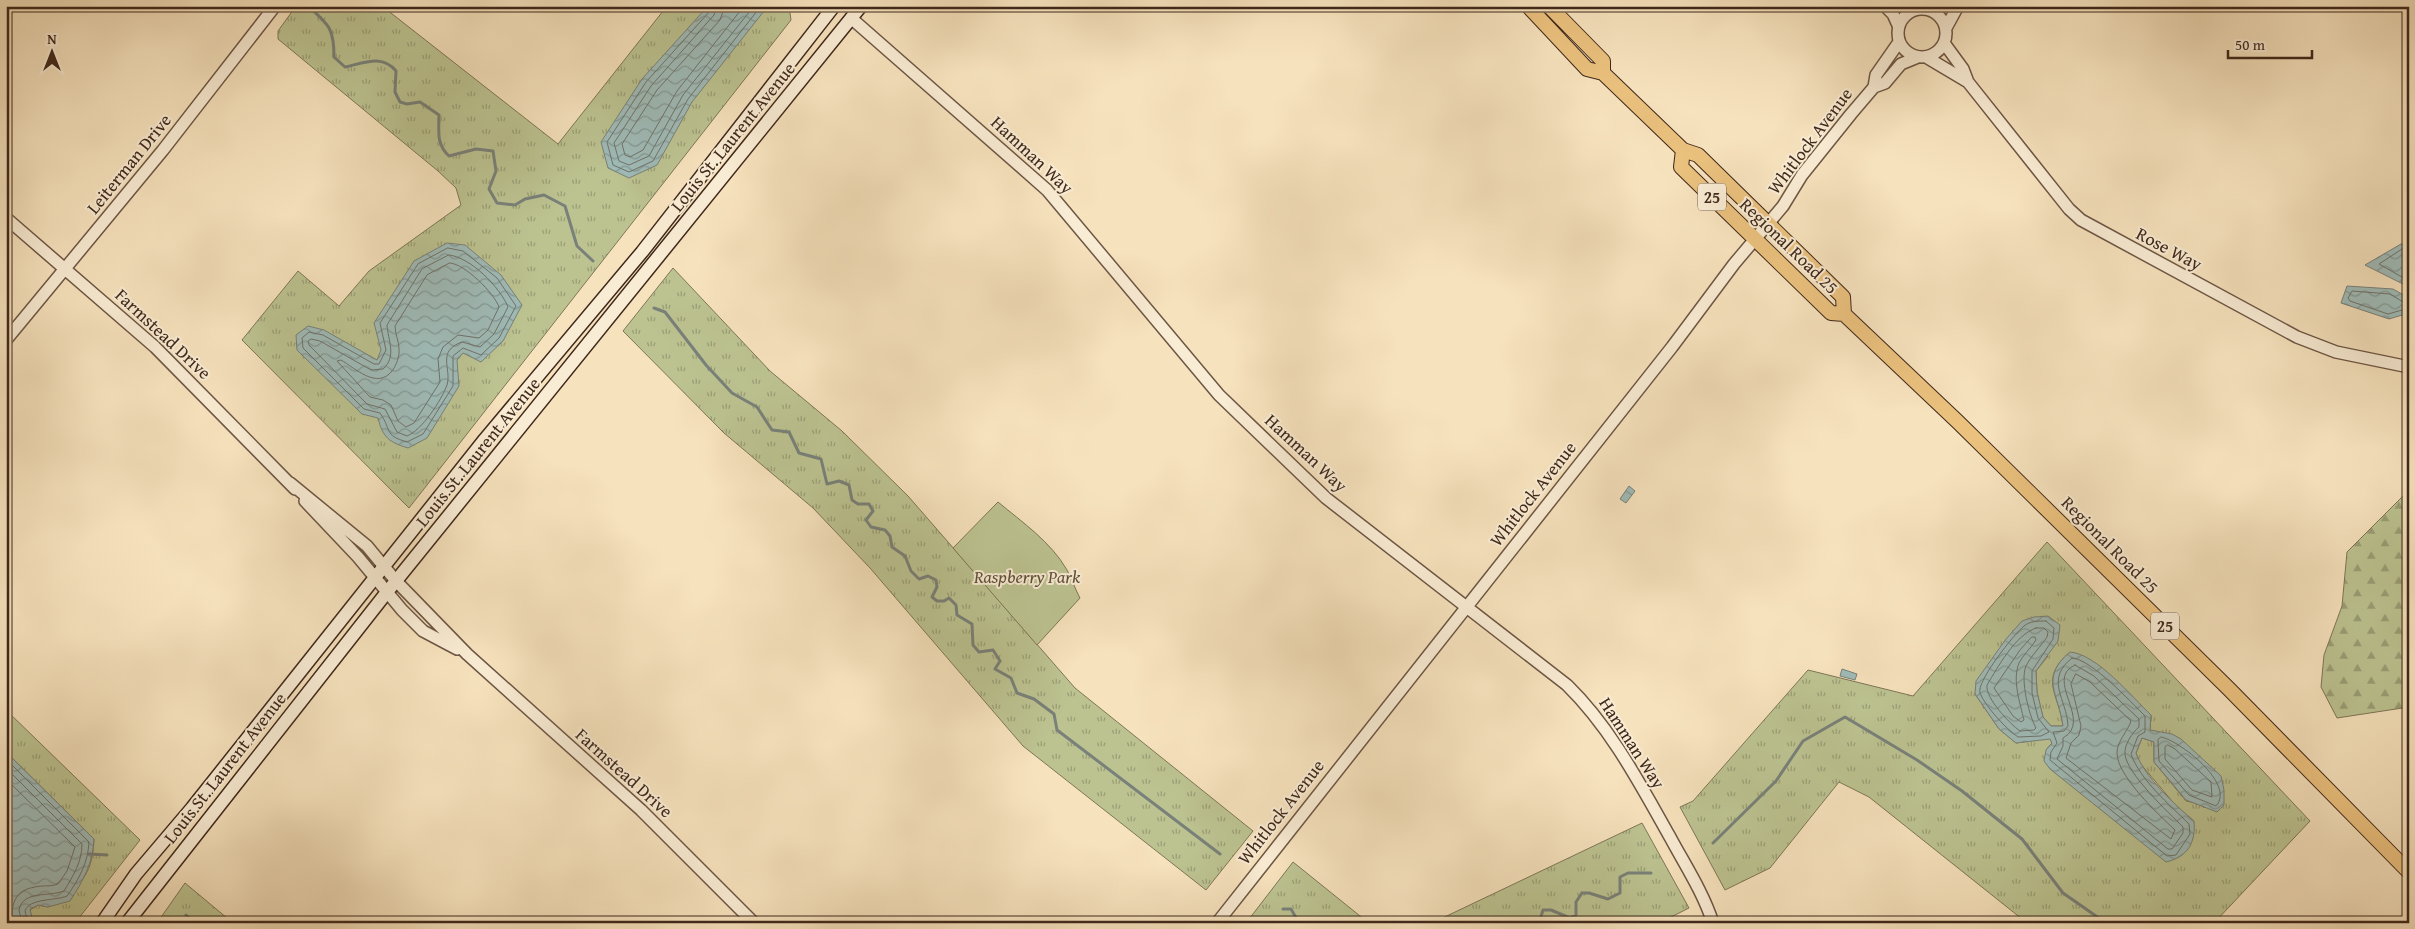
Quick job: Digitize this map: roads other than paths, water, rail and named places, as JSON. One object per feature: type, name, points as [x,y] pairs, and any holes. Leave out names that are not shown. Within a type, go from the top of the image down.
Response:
[{"type":"main road","name":"Louis St. Laurent Avenue","points":[[102,923],[136,874],[192,808],[485,439],[642,252],[834,6]]},
{"type":"main road","name":"Louis St. Laurent Avenue","points":[[127,923],[387,592],[860,6]]},
{"type":"main road","name":"Regional Road 25","points":[[1528,6],[1588,69],[1603,72],[1683,150],[1698,155],[1843,297],[1844,314]]},
{"type":"main road","name":"Regional Road 25","points":[[1549,6],[1603,60],[1603,72]]},
{"type":"main road","name":"Regional Road 25","points":[[1683,150],[1682,167],[1831,313],[1844,314],[1958,422],[2229,689],[2409,872]]},
{"type":"street","name":"Leiterman Drive","points":[[6,340],[163,150],[275,6]]},
{"type":"street","points":[[1885,6],[1898,25],[1899,42],[1910,54],[1922,57],[1933,54],[1944,43],[1946,28],[1958,6]]},
{"type":"street","points":[[1898,25],[1912,8],[1935,8],[1946,28]]},
{"type":"street","name":"Hamman Way","points":[[851,18],[1047,190],[1219,395],[1298,472],[1326,498],[1567,685],[1589,708],[1606,730],[1650,802],[1702,895],[1713,923]]},
{"type":"street","name":"Whitlock Avenue","points":[[1217,923],[1783,206],[1802,175],[1874,87],[1876,75],[1899,42]]},
{"type":"street","name":"Rose Way","points":[[1944,43],[1963,69],[1968,82],[2069,209],[2081,220],[2297,336],[2336,352],[2409,367]]},
{"type":"street","name":"Whitlock Avenue","points":[[1874,87],[1885,83],[1901,64],[1922,57]]},
{"type":"street","name":"Rose Way","points":[[1922,57],[1968,82]]},
{"type":"street","name":"Farmstead Drive","points":[[6,218],[155,347],[290,483],[424,631],[467,654]]},
{"type":"street","name":"Farmstead Drive","points":[[290,483],[367,546],[396,581],[467,654],[641,810],[754,923]]},
{"type":"water","points":[[708,6],[768,6],[692,102],[657,165],[629,178],[608,168],[601,142],[642,79]]},
{"type":"water","points":[[447,243],[465,245],[501,275],[522,305],[503,341],[481,362],[463,353],[457,360],[459,386],[427,438],[408,448],[391,441],[382,430],[378,418],[362,414],[297,350],[296,335],[308,326],[324,330],[377,360],[381,350],[374,323],[414,261]]},
{"type":"water","points":[[2401,244],[2409,244],[2409,287],[2365,265]]},
{"type":"water","points":[[2347,286],[2393,289],[2409,298],[2409,313],[2389,319],[2341,303]]},
{"type":"water","points":[[1629,486],[1635,491],[1626,503],[1620,499]]},
{"type":"water","points":[[2048,616],[2060,625],[2058,641],[2036,671],[2037,692],[2043,717],[2051,726],[2063,726],[2053,687],[2053,678],[2055,670],[2070,652],[2091,660],[2102,668],[2151,715],[2150,730],[2172,734],[2181,739],[2221,776],[2224,790],[2224,805],[2217,812],[2186,800],[2154,762],[2154,742],[2142,738],[2136,753],[2140,762],[2169,799],[2194,821],[2194,836],[2189,848],[2174,860],[2166,862],[2050,769],[2044,761],[2046,750],[2052,743],[2050,739],[2016,743],[1999,729],[1975,694],[1976,681],[2006,639],[2022,621],[2034,617]]},
{"type":"water","points":[[1842,669],[1857,674],[1855,680],[1840,676]]},
{"type":"water","points":[[6,752],[94,839],[92,856],[70,901],[48,907],[38,905],[30,909],[33,923],[6,923]]},
{"type":"waterway","points":[[308,6],[329,28],[333,39],[334,57],[345,67],[372,61],[379,61],[391,66],[396,71],[395,92],[400,102],[407,104],[420,102],[439,115],[440,142],[449,156],[476,149],[493,151],[496,171],[489,189],[497,203],[515,205],[525,199],[544,195],[565,206],[577,246],[593,261]]},
{"type":"waterway","points":[[654,308],[665,312],[706,365],[732,393],[757,407],[772,430],[789,432],[799,453],[821,459],[827,484],[839,481],[849,485],[852,500],[858,504],[869,504],[873,511],[866,520],[871,527],[885,530],[890,536],[892,547],[905,556],[911,571],[919,579],[928,576],[936,580],[937,587],[932,597],[937,601],[944,601],[949,598],[956,605],[957,615],[972,624],[973,645],[979,652],[993,650],[1000,661],[995,669],[1011,678],[1017,693],[1034,699],[1054,714],[1057,730],[1220,854]]},
{"type":"waterway","points":[[1713,843],[1776,781],[1803,741],[1845,717],[1917,760],[1962,791],[2022,839],[2063,893],[2106,923]]},
{"type":"waterway","points":[[89,854],[107,855]]},
{"type":"waterway","points":[[1539,923],[1543,910],[1551,910],[1570,918],[1576,915],[1576,902],[1582,893],[1589,893],[1608,899],[1620,893],[1620,877],[1628,873],[1651,873]]},
{"type":"waterway","points":[[1283,909],[1291,909],[1299,923]]},
{"type":"waterway","points":[[186,915],[195,923]]},
{"type":"park label","name":"Raspberry Park","points":[[1027,577]]}]
